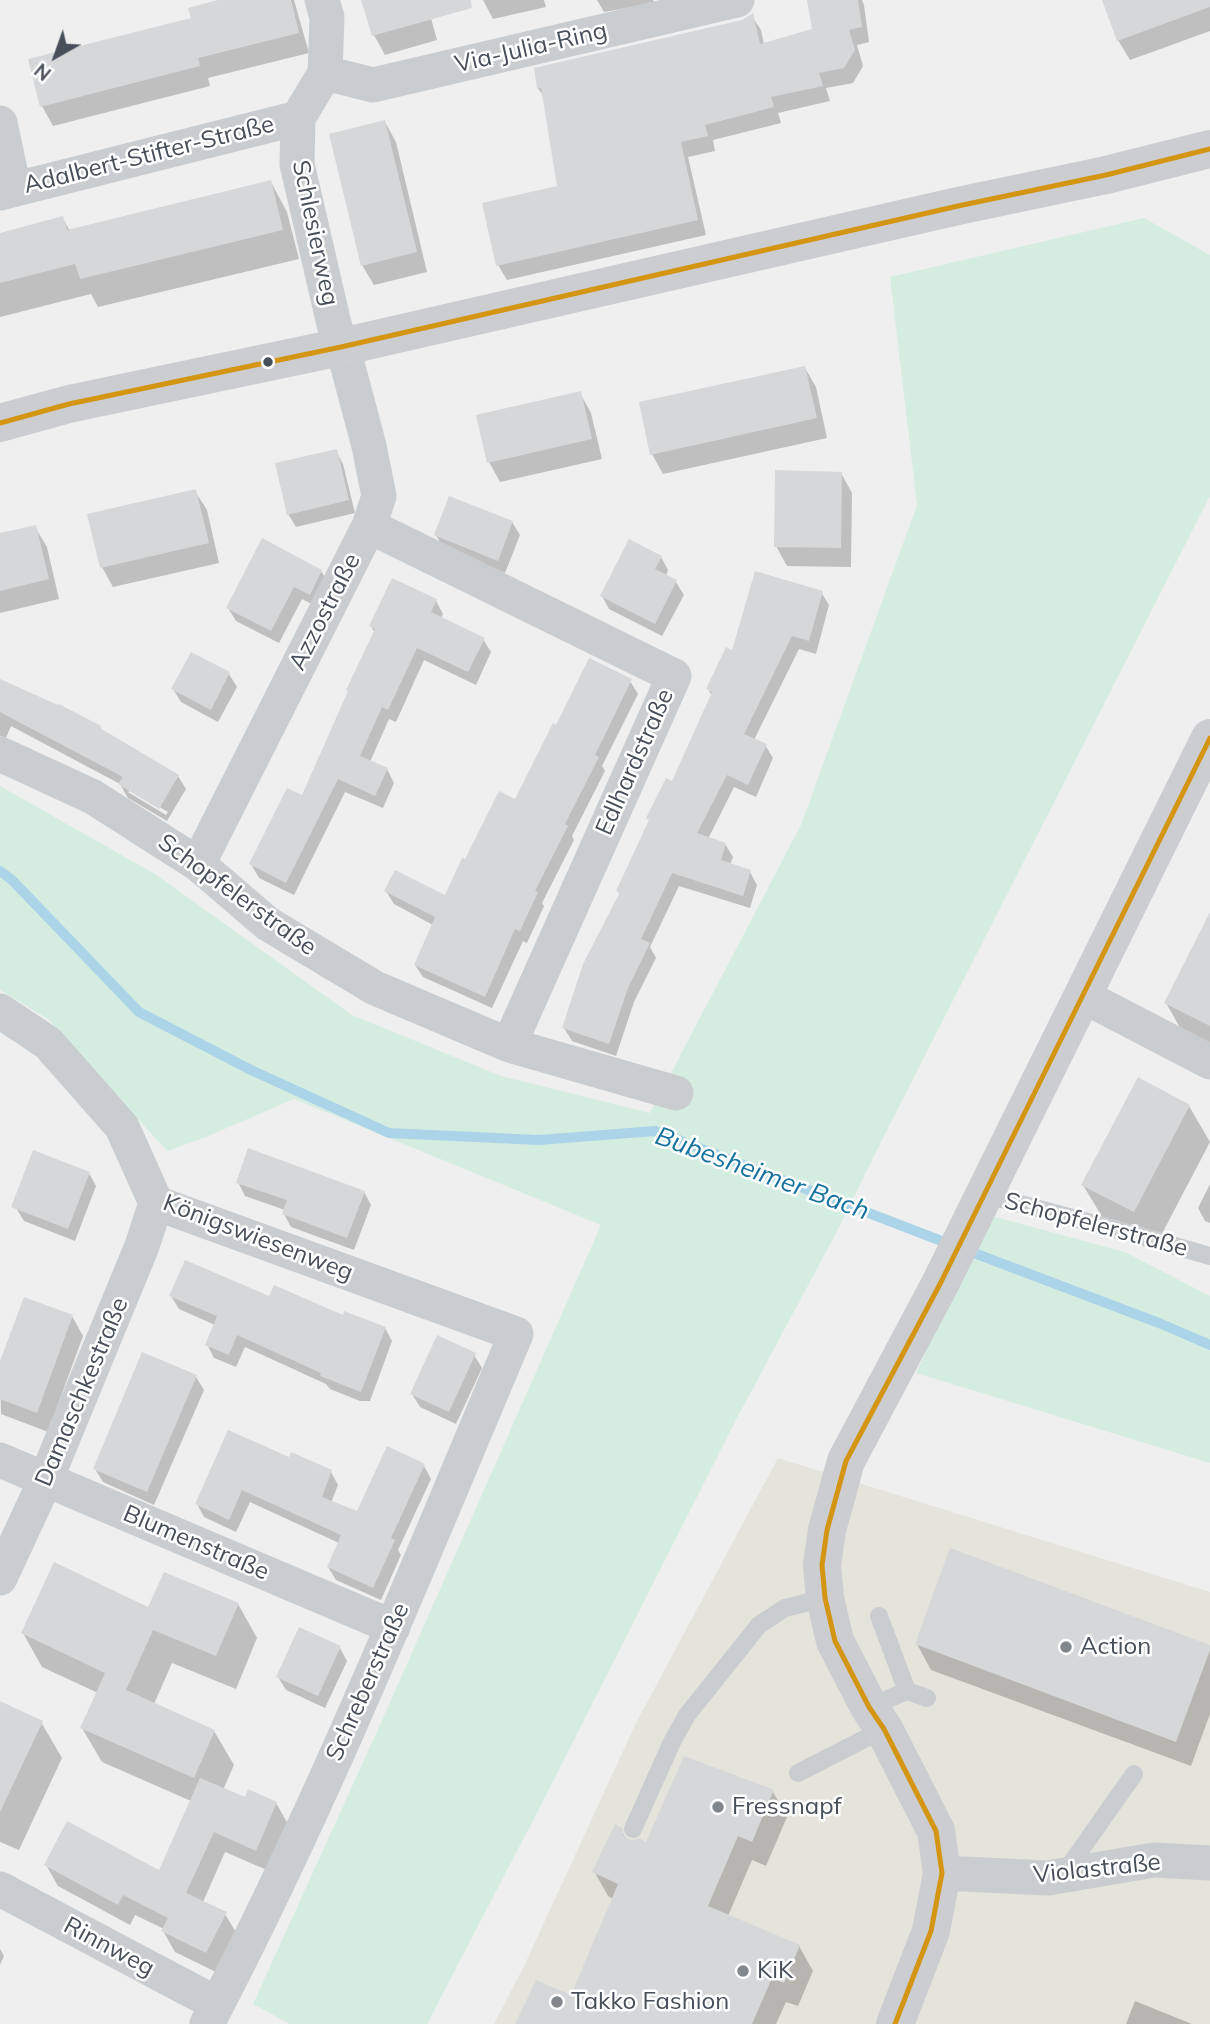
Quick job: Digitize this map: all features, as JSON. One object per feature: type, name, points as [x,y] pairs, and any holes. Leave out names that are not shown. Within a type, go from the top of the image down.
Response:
[{"type":"street","name":"Schlesierweg","points":[[323,0],[327,17],[325,73],[298,118],[297,164],[341,347]]},
{"type":"street","name":"Via-Julia-Ring","points":[[325,73],[373,85],[737,0]]},
{"type":"street","name":"Adalbert-Stifter-Straße","points":[[7,191],[298,118]]},
{"type":"street","points":[[0,124],[7,191]]},
{"type":"street","points":[[0,423],[69,404],[341,347],[931,212],[1106,175],[1210,149]]},
{"type":"street","name":"Azzostraße","points":[[198,863],[369,526],[379,496],[369,446],[341,347]]},
{"type":"street","name":"Edlhardstraße","points":[[369,526],[674,676],[509,1045]]},
{"type":"street","points":[[895,2024],[932,1931],[942,1873],[936,1831],[835,1641],[825,1598],[822,1564],[827,1530],[846,1461],[940,1284],[1209,741]]},
{"type":"street","name":"Schopfelerstraße","points":[[0,754],[93,797],[198,863],[268,924],[375,988],[509,1045],[676,1093]]},
{"type":"street","points":[[1083,996],[1210,1062]]},
{"type":"street","name":"Königswiesenweg","points":[[0,1011],[48,1043],[122,1127],[156,1203],[516,1334]]},
{"type":"street","name":"Damaschkestraße","points":[[0,1578],[46,1479],[139,1254],[156,1203]]},
{"type":"street","name":"Schreberstraße","points":[[212,2014],[283,1872],[393,1627],[516,1334]]},
{"type":"street","name":"Blumenstraße","points":[[0,1460],[393,1627]]},
{"type":"street","name":"Violastraße","points":[[942,1873],[1048,1878],[1154,1860],[1210,1863]]},
{"type":"street","name":"Rinnweg","points":[[0,1889],[212,2014]]},
{"type":"lane","name":"Schopfelerstraße","points":[[977,1207],[1140,1236],[1210,1256]]},
{"type":"lane","points":[[633,1829],[687,1715],[751,1633],[786,1608],[825,1598]]},
{"type":"lane","points":[[879,1616],[907,1691]]},
{"type":"lane","points":[[798,1773],[876,1718],[907,1691]]},
{"type":"lane","points":[[907,1691],[927,1698]]},
{"type":"lane","points":[[1063,1875],[1134,1774]]},
{"type":"shaded area","points":[[778,1458],[1210,1592],[1210,2024],[494,2024],[525,1964],[636,1723]]},
{"type":"green space","points":[[1144,218],[1210,255],[1210,496],[835,1235],[738,1416],[427,2024],[290,2024],[253,2004],[380,1725],[601,1225],[294,1099],[167,1151],[48,1019],[0,990],[0,786],[155,874],[352,1015],[501,1076],[650,1113],[801,825],[917,505],[890,277]]},
{"type":"green space","points":[[988,1215],[1125,1252],[1210,1296],[1210,1463],[916,1373]]},
{"type":"building","points":[[218,0],[291,0],[299,33],[198,58],[200,66],[40,107],[28,59],[191,18],[188,8]]},
{"type":"building","points":[[361,0],[471,0],[472,8],[372,36]]},
{"type":"building","points":[[807,0],[858,0],[862,27],[849,30],[855,50],[844,68],[819,73],[823,86],[771,97],[774,107],[705,125],[708,136],[681,142],[698,220],[496,266],[482,203],[557,186],[541,88],[537,89],[534,68],[742,20],[753,13],[760,44],[812,29]]},
{"type":"building","points":[[1102,0],[1210,0],[1210,7],[1117,41]]},
{"type":"building","points":[[385,120],[417,252],[361,266],[329,134]]},
{"type":"building","points":[[271,180],[283,230],[80,279],[75,264],[0,283],[0,233],[63,216],[67,230]]},
{"type":"building","points":[[805,366],[817,418],[650,455],[639,402]]},
{"type":"building","points":[[581,391],[592,439],[487,463],[476,415]]},
{"type":"building","points":[[337,449],[349,500],[287,515],[275,463]]},
{"type":"building","points":[[775,470],[842,472],[841,548],[774,547]]},
{"type":"building","points":[[196,489],[209,543],[100,568],[87,514]]},
{"type":"building","points":[[449,496],[513,521],[498,561],[434,535]]},
{"type":"building","points":[[36,525],[49,579],[0,591],[0,533]]},
{"type":"building","points":[[262,538],[322,570],[310,595],[294,587],[271,631],[226,608]]},
{"type":"building","points":[[629,539],[662,556],[655,569],[677,580],[655,624],[600,596]]},
{"type":"building","points":[[755,571],[823,591],[809,641],[792,636],[744,734],[767,744],[748,785],[727,775],[697,833],[726,843],[721,860],[751,870],[743,896],[672,873],[641,939],[650,943],[628,988],[609,1044],[562,1028],[583,964],[620,892],[616,891],[649,820],[646,818],[666,778],[672,781],[712,692],[706,689],[726,647],[732,650]]},
{"type":"building","points":[[392,578],[437,599],[431,612],[485,638],[468,672],[417,648],[388,710],[382,707],[360,756],[388,768],[375,796],[338,779],[286,883],[249,864],[287,788],[302,795],[375,629],[369,626]]},
{"type":"building","points":[[191,652],[230,672],[211,710],[171,689]]},
{"type":"building","points":[[589,658],[632,679],[595,755],[599,757],[565,824],[568,826],[535,891],[538,892],[520,931],[515,929],[485,997],[414,965],[435,917],[384,891],[395,870],[445,895],[499,791],[515,799]]},
{"type":"building","points":[[0,679],[59,704],[101,726],[100,728],[179,775],[159,809],[118,784],[123,777],[0,712]]},
{"type":"building","points":[[1210,912],[1210,1026],[1164,1003]]},
{"type":"building","points":[[1138,1077],[1190,1105],[1134,1212],[1081,1185]]},
{"type":"building","points":[[248,1148],[365,1191],[347,1238],[282,1214],[287,1200],[236,1183]]},
{"type":"building","points":[[33,1150],[90,1172],[68,1229],[11,1207]]},
{"type":"building","points":[[185,1260],[269,1296],[274,1285],[343,1315],[344,1311],[386,1327],[361,1392],[320,1376],[321,1373],[237,1335],[229,1355],[205,1345],[217,1316],[169,1296]]},
{"type":"building","points":[[24,1297],[73,1315],[37,1413],[0,1399],[0,1361]]},
{"type":"building","points":[[437,1335],[476,1353],[449,1412],[410,1394]]},
{"type":"building","points":[[142,1352],[197,1375],[147,1492],[93,1469]]},
{"type":"building","points":[[228,1430],[289,1457],[291,1452],[332,1470],[322,1497],[357,1511],[387,1446],[425,1464],[391,1538],[395,1540],[373,1588],[327,1567],[341,1535],[242,1490],[229,1520],[195,1504]]},
{"type":"building","name":"Action","points":[[950,1548],[1210,1645],[1176,1742],[915,1644]]},
{"type":"building","points":[[54,1562],[148,1607],[164,1572],[239,1603],[216,1656],[153,1630],[126,1690],[215,1730],[194,1778],[80,1728],[105,1673],[21,1633]]},
{"type":"building","points":[[299,1627],[341,1646],[318,1696],[276,1677]]},
{"type":"building","points":[[0,1701],[43,1721],[0,1812]]},
{"type":"building","points":[[684,1756],[774,1790],[752,1842],[738,1836],[708,1906],[800,1945],[784,1983],[772,1978],[752,2024],[515,2024],[536,1980],[571,1995],[618,1884],[592,1872],[615,1824],[622,1828],[623,1835],[628,1839],[639,1838],[646,1842]]},
{"type":"building","points":[[200,1778],[245,1797],[248,1789],[277,1802],[256,1851],[214,1832],[186,1893],[227,1912],[206,1953],[161,1931],[168,1918],[123,1895],[118,1905],[44,1865],[67,1821],[159,1870]]},
{"type":"waterway","name":"Bubesheimer Bach","points":[[0,871],[12,880],[139,1012],[251,1070],[389,1133],[539,1140],[655,1131],[952,1245]]},
{"type":"waterway","name":"Bubesheimer Bach","points":[[966,1250],[1210,1345]]},
{"type":"transit line","points":[[0,423],[69,404],[341,347],[958,206],[1106,175],[1210,149]]},
{"type":"transit line","points":[[895,2024],[931,1931],[942,1873],[936,1831],[835,1641],[825,1598],[822,1565],[827,1530],[846,1461],[940,1284],[1210,738]]},
{"type":"place","name":"Action","points":[[1066,1647]]},
{"type":"place","name":"Fressnapf","points":[[718,1807]]},
{"type":"place","name":"KiK","points":[[743,1971]]},
{"type":"place","name":"Takko Fashion","points":[[557,2002]]}]
